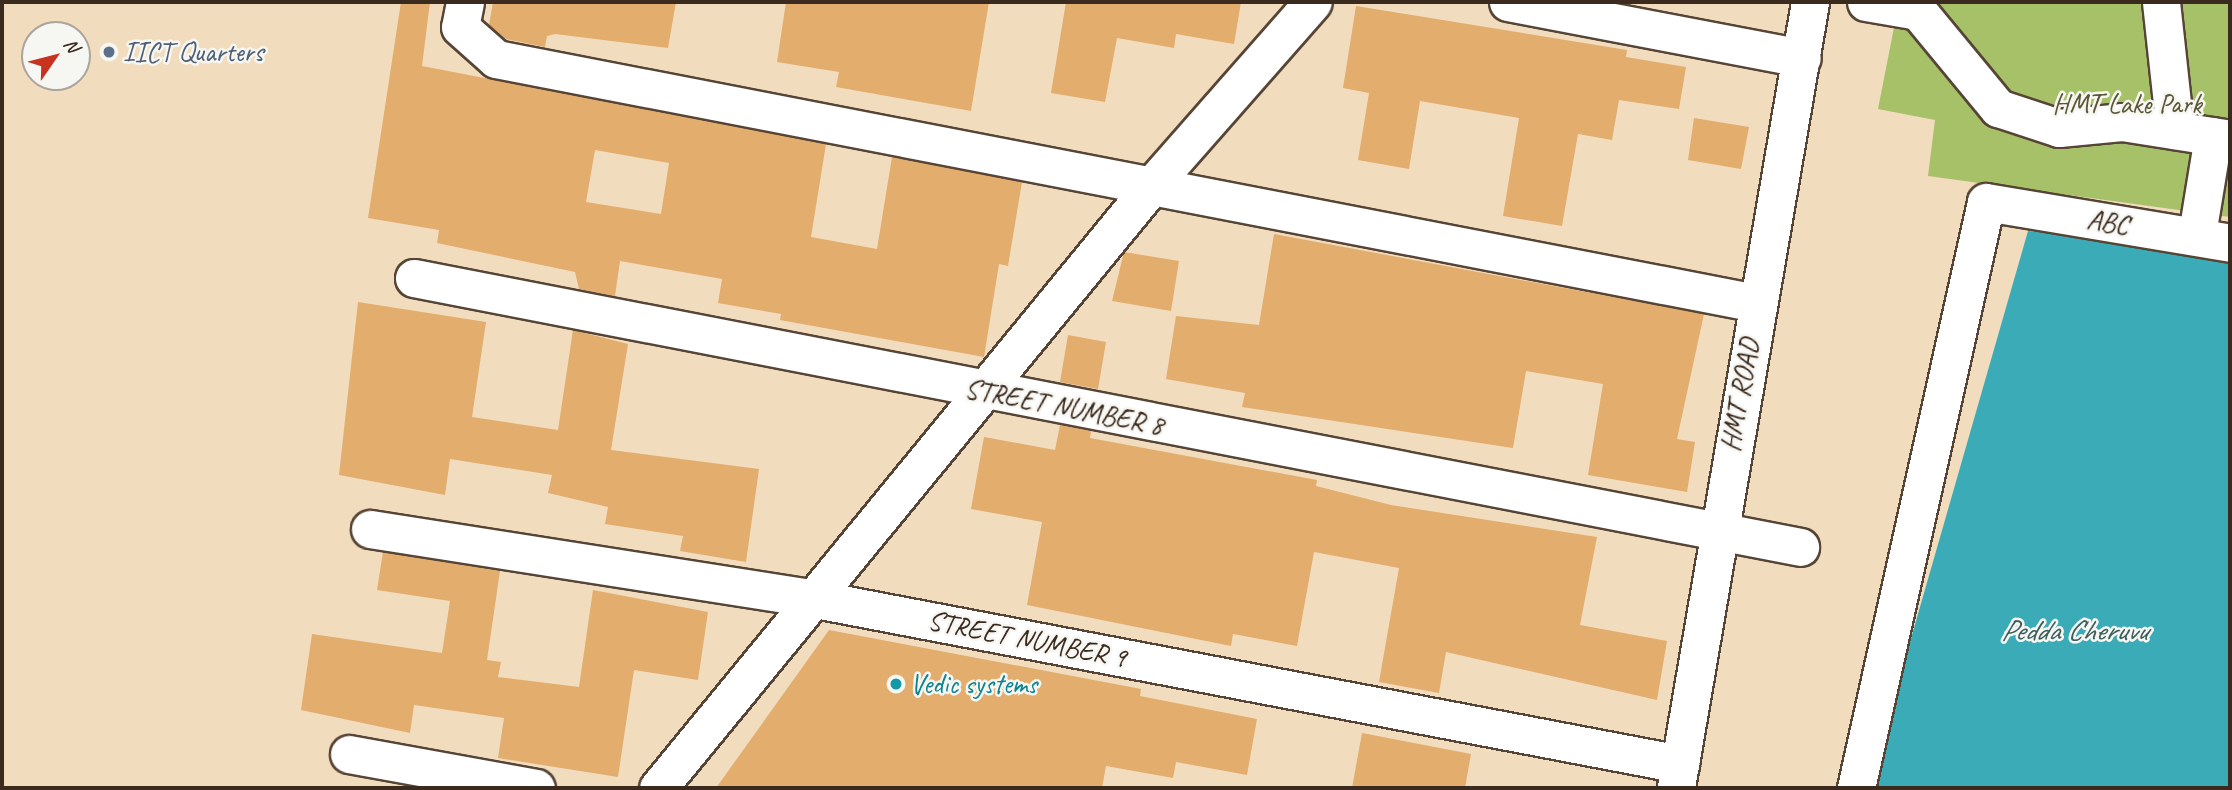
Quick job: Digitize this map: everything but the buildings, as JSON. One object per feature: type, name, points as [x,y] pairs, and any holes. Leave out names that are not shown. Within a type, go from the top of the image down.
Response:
[{"type":"street","points":[[465,2],[460,27],[496,59],[1153,184],[1756,303]]},
{"type":"street","points":[[658,788],[810,598],[985,392],[1153,184],[1313,2]]},
{"type":"street","points":[[1508,2],[1802,58]]},
{"type":"street","name":"HMT ROAD","points":[[1678,776],[1715,531],[1810,2]]},
{"type":"street","points":[[1866,2],[1925,7],[1998,108],[2059,128],[2122,121],[2221,137],[2198,228]]},
{"type":"street","points":[[2161,2],[2175,130]]},
{"type":"street","name":"ABC","points":[[1856,788],[1986,202],[2230,243]]},
{"type":"street","name":"STREET NUMBER 8","points":[[414,278],[985,392],[1800,547]]},
{"type":"street","name":"STREET NUMBER 9","points":[[370,529],[810,598],[1678,776]]},
{"type":"street","points":[[349,754],[537,788]]},
{"type":"green space","name":"HMT Lake Park","points":[[1899,2],[2230,2],[2230,217],[1928,176],[1935,120],[1878,109]]},
{"type":"water","name":"Pedda Cheruvu","points":[[2028,231],[2230,251],[2230,788],[1868,788]]},
{"type":"place","name":"IICT Quarters","points":[[109,52]]},
{"type":"place","name":"Vedic systems","points":[[896,684]]}]
